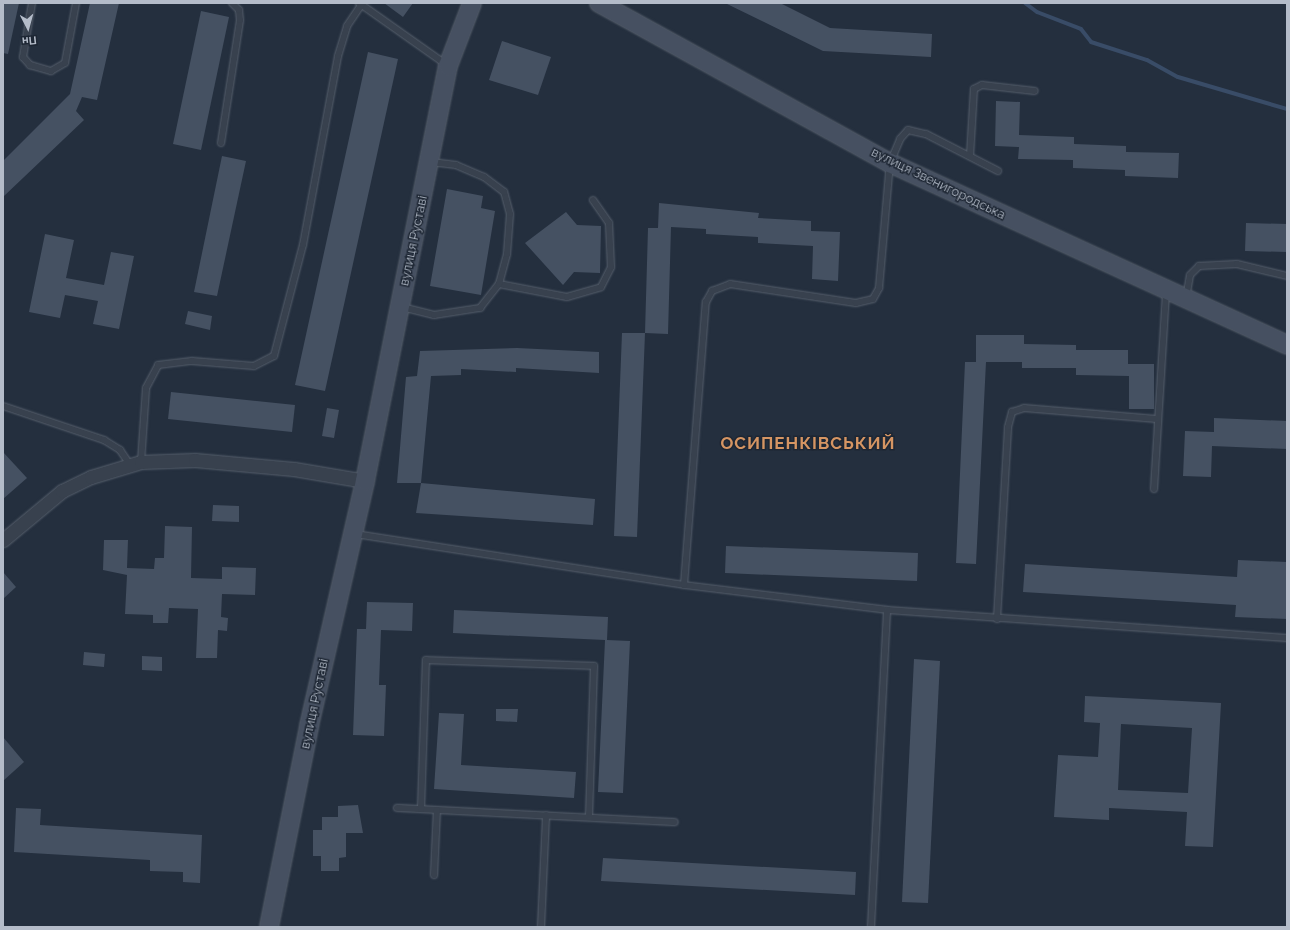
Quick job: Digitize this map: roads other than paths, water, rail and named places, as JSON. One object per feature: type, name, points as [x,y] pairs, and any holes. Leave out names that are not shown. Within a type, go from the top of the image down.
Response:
[{"type":"street","name":"вулиця Руставі","points":[[270,927],[309,726],[365,481],[448,66],[472,3]]},
{"type":"street","name":"вулиця Звенигородська","points":[[599,3],[619,8],[890,163],[1185,301],[1287,345]]},
{"type":"street","points":[[3,540],[62,491],[91,476],[136,463],[195,460],[294,469],[365,481]]},
{"type":"lane","points":[[32,3],[23,57],[30,65],[51,71],[65,63],[76,3]]},
{"type":"lane","points":[[221,143],[240,20],[239,10],[232,3]]},
{"type":"lane","points":[[136,463],[146,388],[158,365],[192,361],[254,366],[274,356],[303,245],[338,56],[347,26],[360,4],[448,66]]},
{"type":"lane","points":[[970,156],[974,88],[982,85],[1035,91]]},
{"type":"lane","points":[[684,585],[706,302],[712,291],[730,284],[856,303],[873,299],[879,288],[890,163],[904,133],[913,130],[970,156],[998,171]]},
{"type":"lane","points":[[400,307],[434,315],[480,308],[499,284],[507,254],[510,214],[504,192],[484,177],[456,165],[430,162]]},
{"type":"lane","points":[[499,284],[567,297],[601,287],[611,267],[609,223],[593,200]]},
{"type":"lane","points":[[1185,301],[1190,274],[1199,266],[1237,264],[1287,276]]},
{"type":"lane","points":[[1154,489],[1157,419],[1166,291]]},
{"type":"lane","points":[[3,406],[104,440],[120,450],[136,463]]},
{"type":"lane","points":[[997,619],[1008,427],[1012,412],[1024,408],[1157,419]]},
{"type":"lane","points":[[353,534],[684,585],[887,610],[997,619],[1287,638]]},
{"type":"lane","points":[[870,927],[887,610]]},
{"type":"lane","points":[[421,809],[426,660],[594,666],[589,818]]},
{"type":"lane","points":[[397,808],[675,822]]},
{"type":"lane","points":[[434,875],[437,810]]},
{"type":"lane","points":[[541,927],[546,815]]},
{"type":"waterway","points":[[1025,3],[1037,12],[1081,29],[1091,42],[1147,60],[1178,77],[1287,109]]},
{"type":"district","name":"ОСИПЕНКІВСЬКИЙ","points":[[808,444]]}]
